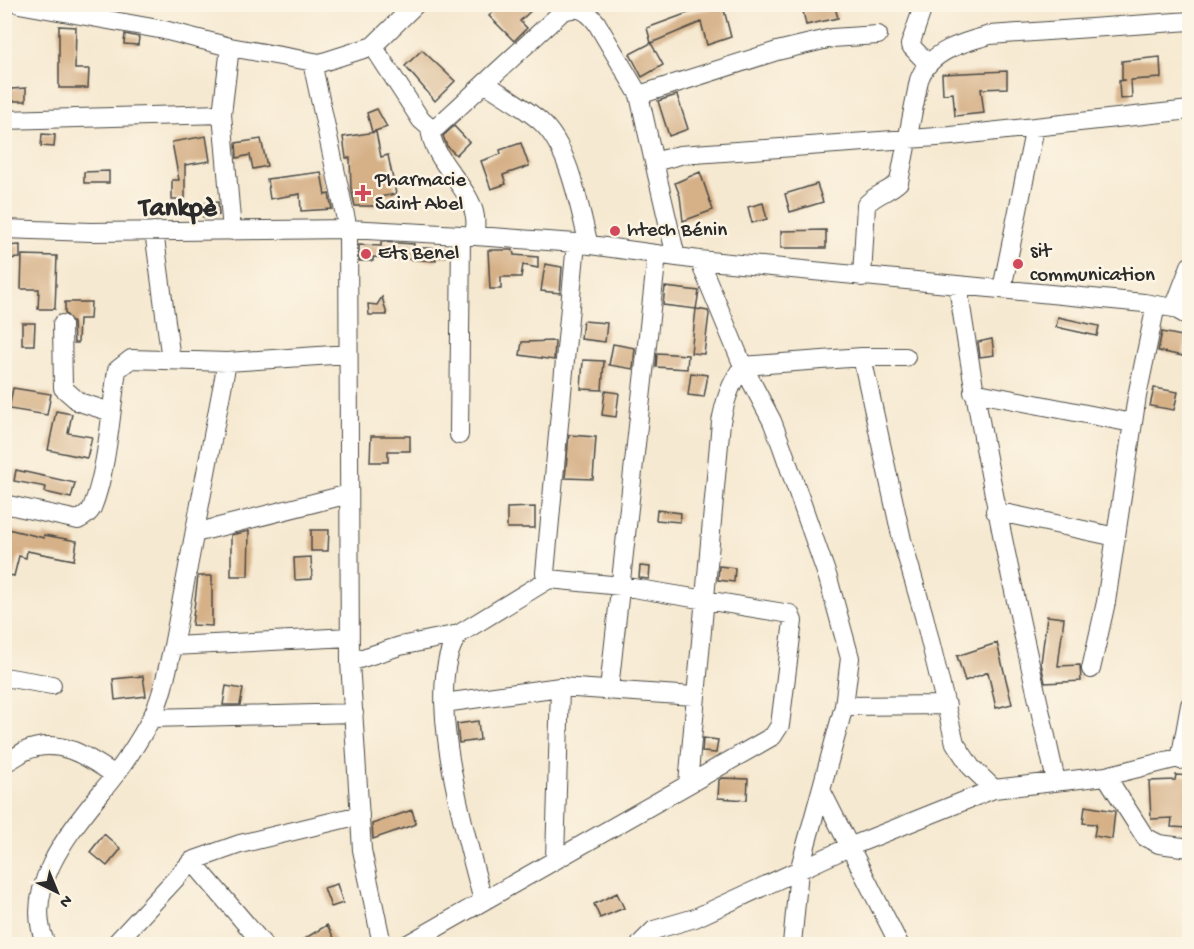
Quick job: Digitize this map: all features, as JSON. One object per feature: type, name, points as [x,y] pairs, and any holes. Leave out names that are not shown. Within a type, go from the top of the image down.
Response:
[{"type":"street","points":[[19,4],[165,30],[230,47],[320,63],[373,46],[416,4]]},
{"type":"street","points":[[924,4],[910,45],[928,64]]},
{"type":"street","points":[[430,128],[443,124],[562,12],[579,8],[588,13],[596,22],[639,95],[676,257]]},
{"type":"street","points":[[862,277],[866,205],[872,198],[893,188],[899,182],[919,80],[928,64],[964,43],[990,34],[1190,21]]},
{"type":"street","points":[[639,95],[821,40],[878,35]]},
{"type":"street","points":[[373,46],[421,120],[430,128],[434,146],[474,211],[468,236],[459,435]]},
{"type":"street","points":[[230,47],[222,114],[232,231]]},
{"type":"street","points":[[312,62],[348,229],[350,662],[362,850],[382,945]]},
{"type":"street","points":[[486,84],[540,121],[550,133],[572,178],[582,244],[545,573],[549,579]]},
{"type":"street","points":[[654,162],[702,153],[909,139],[1190,110]]},
{"type":"street","points":[[4,120],[222,114]]},
{"type":"street","points":[[1002,290],[1035,127]]},
{"type":"street","points":[[4,230],[90,232],[348,229],[468,236],[582,244],[699,260],[1002,290],[1174,310]]},
{"type":"street","points":[[153,231],[171,360]]},
{"type":"street","points":[[4,241],[90,232]]},
{"type":"street","points":[[609,688],[657,254]]},
{"type":"street","points":[[699,260],[743,366],[772,421],[828,578],[850,658],[844,706],[799,871],[792,945]]},
{"type":"street","points":[[1091,669],[1098,644],[1116,537],[1132,423],[1190,266]]},
{"type":"street","points":[[958,286],[973,392],[995,511],[1056,782]]},
{"type":"street","points":[[62,324],[63,388],[79,402],[111,412]]},
{"type":"street","points":[[4,504],[78,520],[85,517],[91,510],[101,472],[117,370],[123,362],[130,358],[227,362],[348,354]]},
{"type":"street","points":[[862,357],[902,540],[955,742],[971,767],[994,789]]},
{"type":"street","points":[[688,784],[694,696],[721,422],[726,398],[734,378],[743,366],[862,357],[906,357]]},
{"type":"street","points":[[46,944],[42,935],[41,910],[45,874],[71,830],[115,775],[151,718],[173,646],[227,362]]},
{"type":"street","points":[[973,392],[1132,423]]},
{"type":"street","points":[[195,533],[349,494]]},
{"type":"street","points":[[995,511],[1116,537]]},
{"type":"street","points":[[350,662],[400,646],[459,634],[549,579],[621,586],[784,612],[790,615],[793,621],[777,731],[767,740],[408,945]]},
{"type":"street","points":[[459,634],[451,645],[448,657],[444,703],[452,778],[483,901]]},
{"type":"street","points":[[173,646],[350,637]]},
{"type":"street","points":[[4,677],[52,685]]},
{"type":"street","points":[[444,703],[560,687],[609,688],[694,696]]},
{"type":"street","points":[[555,859],[560,687]]},
{"type":"street","points":[[844,706],[947,705]]},
{"type":"street","points":[[640,945],[654,930],[695,918],[849,847],[994,789],[1106,776],[1185,757],[1190,705]]},
{"type":"street","points":[[151,718],[354,713]]},
{"type":"street","points":[[5,764],[24,752],[42,746],[55,746],[84,754],[115,775]]},
{"type":"street","points":[[1106,776],[1145,837],[1159,844],[1190,848]]},
{"type":"street","points":[[822,792],[899,945]]},
{"type":"street","points":[[115,945],[192,861],[240,844],[360,815]]},
{"type":"street","points":[[192,861],[262,945]]},
{"type":"building","points":[[500,4],[538,4],[520,21],[527,28],[514,41],[489,16]]},
{"type":"building","points":[[834,4],[838,18],[806,25],[803,11]]},
{"type":"building","points":[[723,6],[731,37],[707,45],[701,22],[651,43],[647,28],[688,13]]},
{"type":"building","points":[[59,26],[76,27],[75,69],[89,69],[88,88],[59,88]]},
{"type":"building","points":[[125,34],[139,37],[138,45],[124,44]]},
{"type":"building","points":[[651,43],[663,65],[642,77],[630,54]]},
{"type":"building","points":[[422,50],[455,81],[435,101],[405,66]]},
{"type":"building","points":[[1160,57],[1161,78],[1131,80],[1132,98],[1120,99],[1119,81],[1125,80],[1122,80],[1122,61]]},
{"type":"building","points":[[1007,71],[1007,88],[981,89],[984,113],[955,116],[953,93],[943,94],[942,74]]},
{"type":"building","points":[[26,88],[26,101],[12,101],[11,89]]},
{"type":"building","points":[[677,95],[688,129],[669,136],[658,101]]},
{"type":"building","points":[[377,109],[387,127],[372,132],[367,113]]},
{"type":"building","points":[[454,126],[469,142],[456,155],[447,146],[443,136]]},
{"type":"building","points":[[376,132],[381,157],[388,155],[396,194],[379,197],[380,206],[355,206],[351,188],[350,158],[346,158],[343,137]]},
{"type":"building","points":[[42,134],[55,135],[54,147],[41,146]]},
{"type":"building","points":[[206,136],[210,161],[185,165],[185,199],[172,199],[172,180],[179,180],[172,142]]},
{"type":"building","points":[[261,139],[267,166],[253,169],[250,155],[237,158],[236,143]]},
{"type":"building","points":[[521,143],[529,166],[503,175],[506,184],[491,189],[481,161],[501,154],[500,150]]},
{"type":"building","points":[[109,171],[109,183],[84,183],[84,172]]},
{"type":"building","points":[[321,172],[325,195],[329,194],[332,209],[301,211],[300,194],[270,199],[267,179]]},
{"type":"building","points":[[700,172],[713,210],[683,221],[680,196],[675,183]]},
{"type":"building","points":[[817,184],[823,202],[790,212],[785,194]]},
{"type":"building","points":[[218,202],[219,215],[203,217],[201,204]]},
{"type":"building","points":[[763,203],[767,219],[752,223],[748,207]]},
{"type":"building","points":[[826,230],[826,248],[781,248],[781,231]]},
{"type":"building","points":[[381,242],[414,244],[414,248],[450,248],[450,256],[436,257],[436,261],[373,257],[373,261],[359,261],[359,245],[381,246]]},
{"type":"building","points":[[20,245],[20,258],[4,259],[4,246]]},
{"type":"building","points":[[488,250],[513,250],[514,255],[538,257],[538,268],[523,265],[521,277],[501,277],[501,289],[490,289]]},
{"type":"building","points":[[22,255],[57,256],[55,309],[38,309],[39,289],[21,289]]},
{"type":"building","points":[[545,264],[562,267],[560,293],[541,291]]},
{"type":"building","points":[[665,287],[699,291],[696,309],[663,305]]},
{"type":"building","points":[[382,297],[387,315],[369,315],[368,304],[377,305]]},
{"type":"building","points":[[65,302],[91,302],[90,319],[79,319],[78,343],[74,343],[73,323],[65,313]]},
{"type":"building","points":[[696,309],[708,311],[709,314],[704,354],[691,353]]},
{"type":"building","points":[[1058,317],[1099,326],[1097,336],[1056,327]]},
{"type":"building","points":[[583,321],[607,323],[605,342],[581,339]]},
{"type":"building","points":[[22,323],[35,323],[34,345],[22,345]]},
{"type":"building","points":[[1162,332],[1187,337],[1183,356],[1158,351]]},
{"type":"building","points":[[992,339],[994,355],[980,357],[978,342]]},
{"type":"building","points":[[555,341],[554,360],[520,355],[522,342]]},
{"type":"building","points":[[613,344],[635,348],[633,369],[609,365]]},
{"type":"building","points":[[657,353],[688,355],[687,369],[656,367]]},
{"type":"building","points":[[583,360],[604,361],[602,390],[581,389]]},
{"type":"building","points":[[691,373],[708,375],[704,397],[688,395]]},
{"type":"building","points":[[13,388],[51,394],[47,415],[9,409]]},
{"type":"building","points":[[1154,388],[1178,392],[1174,410],[1150,406]]},
{"type":"building","points":[[605,391],[619,393],[616,417],[602,415]]},
{"type":"building","points":[[56,411],[72,414],[68,433],[92,437],[87,458],[48,450]]},
{"type":"building","points":[[569,435],[596,437],[593,479],[565,478]]},
{"type":"building","points":[[371,436],[410,436],[410,451],[388,451],[388,462],[370,462]]},
{"type":"building","points":[[16,470],[75,483],[71,498],[45,492],[46,487],[14,481]]},
{"type":"building","points":[[535,507],[535,528],[507,528],[507,508]]},
{"type":"building","points":[[657,510],[681,513],[680,522],[656,520]]},
{"type":"building","points":[[8,529],[44,538],[44,535],[77,541],[74,560],[27,551],[26,558],[19,556],[14,576],[4,574],[4,541]]},
{"type":"building","points":[[311,530],[329,530],[328,551],[311,551]]},
{"type":"building","points":[[249,531],[248,576],[231,576],[231,535]]},
{"type":"building","points":[[311,557],[312,579],[295,580],[294,558]]},
{"type":"building","points":[[640,566],[650,567],[649,579],[639,578]]},
{"type":"building","points":[[719,566],[735,568],[734,582],[718,580]]},
{"type":"building","points":[[198,576],[212,576],[212,626],[192,625]]},
{"type":"building","points":[[1047,616],[1064,618],[1058,666],[1080,665],[1081,681],[1045,683],[1041,663]]},
{"type":"building","points":[[997,643],[1012,704],[996,708],[988,672],[965,681],[957,656]]},
{"type":"building","points":[[143,676],[146,696],[115,700],[113,679]]},
{"type":"building","points":[[226,686],[243,689],[240,705],[223,705]]},
{"type":"building","points":[[478,721],[480,740],[459,743],[457,724]]},
{"type":"building","points":[[703,738],[718,740],[716,753],[702,752]]},
{"type":"building","points":[[1176,775],[1190,776],[1190,828],[1171,827],[1172,818],[1151,819],[1149,781],[1175,780]]},
{"type":"building","points":[[722,778],[748,779],[747,800],[718,798],[719,780]]},
{"type":"building","points":[[1085,806],[1115,811],[1112,839],[1094,836],[1096,824],[1083,823]]},
{"type":"building","points":[[412,810],[416,824],[373,839],[372,824]]},
{"type":"building","points":[[104,834],[121,849],[107,866],[90,852]]},
{"type":"building","points":[[337,884],[343,903],[331,907],[324,888]]},
{"type":"building","points":[[617,893],[624,908],[600,918],[594,904]]},
{"type":"building","points":[[327,925],[338,945],[294,945]]},
{"type":"place","name":"Pharmacie Saint Abel","points":[[363,193]]},
{"type":"place","name":"htech Bénin","points":[[615,231]]},
{"type":"place","name":"Ets Benel","points":[[366,254]]},
{"type":"place","name":"sit communication","points":[[1018,264]]},
{"type":"district","name":"Tankpè","points":[[178,210]]}]
